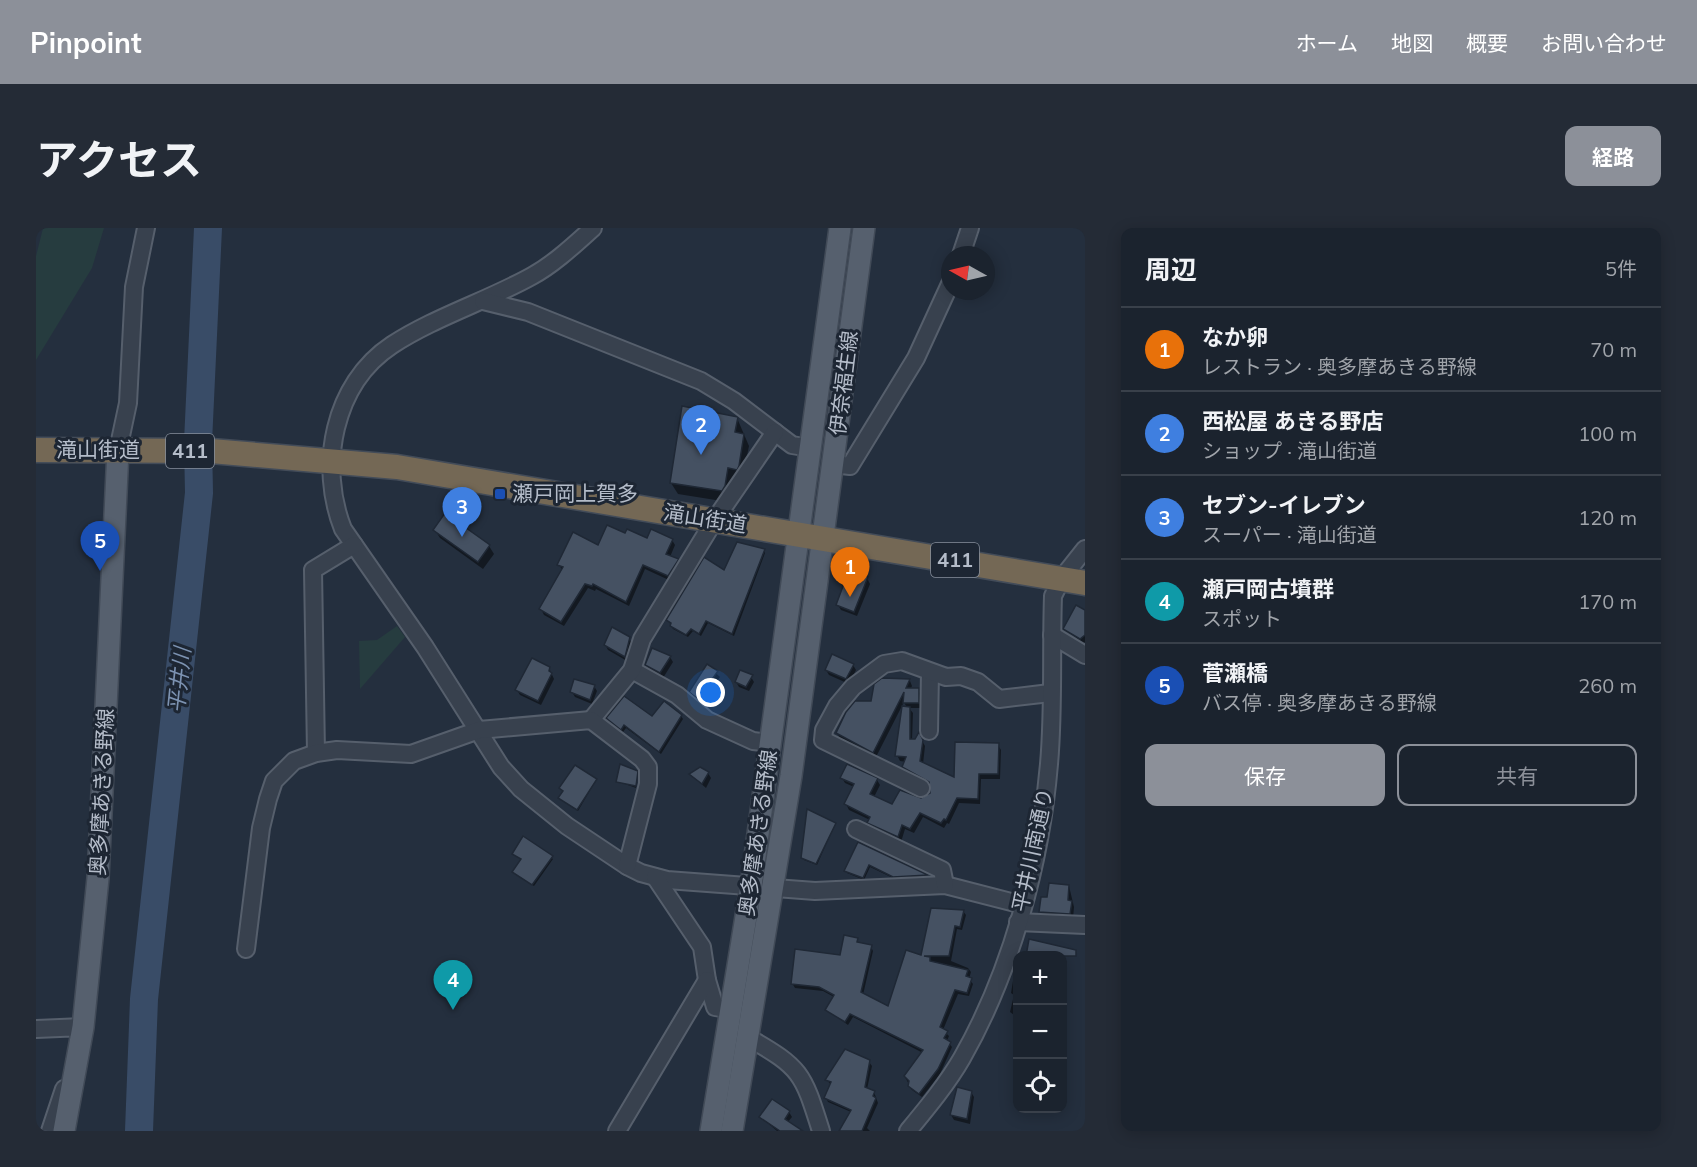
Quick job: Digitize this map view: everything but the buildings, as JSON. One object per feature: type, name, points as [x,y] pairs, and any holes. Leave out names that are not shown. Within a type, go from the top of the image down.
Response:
[{"type":"highway","name":"滝山街道","points":[[36,450],[211,451],[242,455],[331,459],[408,469],[714,521],[799,533],[1073,581]]},
{"type":"main road","name":"伊奈福生線","points":[[799,533],[840,228]]},
{"type":"main road","name":"伊奈福生線","points":[[824,538],[864,228]]},
{"type":"main road","name":"奥多摩あきる野線","points":[[64,1131],[83,1026],[98,878],[128,450]]},
{"type":"main road","name":"奥多摩あきる野線","points":[[711,1131],[733,1010],[799,533]]},
{"type":"main road","name":"奥多摩あきる野線","points":[[732,1131],[774,887],[824,538]]},
{"type":"street","points":[[128,450],[134,286],[146,228]]},
{"type":"street","points":[[593,228],[535,275],[391,345],[358,376],[338,417],[331,459],[336,512],[343,529],[425,647],[501,767],[521,789],[567,826],[627,866],[655,877],[815,891],[945,885],[1023,905]]},
{"type":"street","points":[[964,246],[970,228]]},
{"type":"street","points":[[833,464],[850,466],[916,358],[943,300]]},
{"type":"street","points":[[483,301],[528,312],[700,381],[734,401],[792,445],[810,448]]},
{"type":"street","points":[[591,720],[632,670],[642,639],[714,521],[775,432]]},
{"type":"street","points":[[316,753],[313,570],[354,545]]},
{"type":"street","name":"平井川南通り","points":[[908,1131],[962,1056],[1001,970],[1023,905],[1044,809],[1049,762],[1053,596],[1073,581],[1085,549]]},
{"type":"street","points":[[1052,635],[1085,655]]},
{"type":"street","points":[[921,788],[823,740],[824,730],[837,706],[853,687],[884,664],[902,661],[946,677],[961,676],[978,682],[999,699],[1050,693]]},
{"type":"street","points":[[632,670],[677,695],[707,720],[753,741],[771,743]]},
{"type":"street","points":[[929,731],[930,672]]},
{"type":"street","points":[[246,949],[261,828],[274,781],[294,761],[316,753],[337,750],[411,754],[479,730],[591,720],[642,759],[648,767],[648,784],[627,866]]},
{"type":"street","points":[[856,829],[942,870],[945,885]]},
{"type":"street","points":[[655,877],[702,947],[707,980],[715,1007],[733,1010]]},
{"type":"street","points":[[1017,922],[1085,925]]},
{"type":"street","points":[[617,1131],[707,980]]},
{"type":"street","points":[[36,1029],[83,1026],[50,1131]]},
{"type":"street","points":[[749,1038],[792,1064],[804,1082],[821,1131]]},
{"type":"green space","points":[[43,228],[104,228],[92,268],[36,360],[36,256]]},
{"type":"green space","points":[[397,626],[405,637],[360,689],[359,641],[377,640]]},
{"type":"waterway","name":"平井川","points":[[139,1131],[144,999],[199,493],[198,442],[208,228]]},
{"type":"place","name":"西松屋 あきる野店","points":[[701,455]]},
{"type":"place","name":"瀬戸岡上賀多","points":[[500,494]]},
{"type":"place","name":"セブン-イレブン","points":[[462,537]]},
{"type":"place","name":"菅瀬橋","points":[[100,571]]},
{"type":"place","name":"なか卵","points":[[850,597]]},
{"type":"place","name":"瀬戸岡古墳群","points":[[453,1010]]}]
